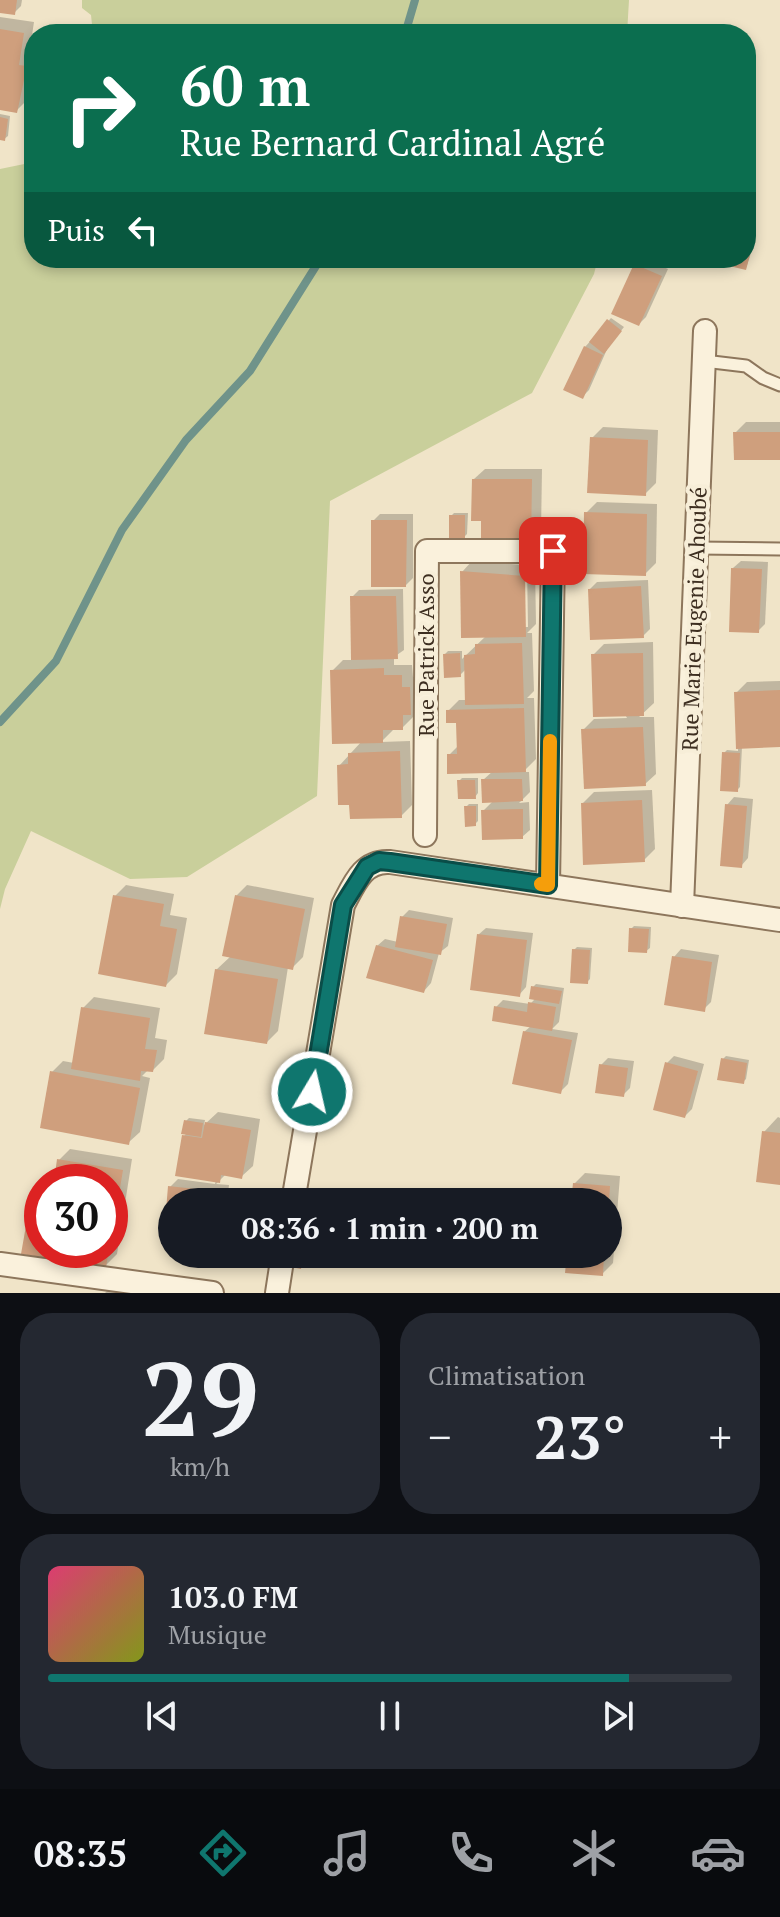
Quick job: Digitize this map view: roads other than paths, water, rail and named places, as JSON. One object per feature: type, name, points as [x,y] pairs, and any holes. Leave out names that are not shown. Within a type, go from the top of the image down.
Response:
[{"type":"street","name":"Rue Marie Eugenie Ahoubé","points":[[682,906],[705,331]]},
{"type":"street","name":"Rue Patrick Asso","points":[[425,835],[427,551],[553,551],[548,885]]},
{"type":"street","points":[[295,1188],[343,905],[367,867],[379,861],[390,862],[780,920]]},
{"type":"street","points":[[0,1264],[90,1285],[212,1293]]},
{"type":"street","points":[[277,1293],[281,1268]]},
{"type":"lane","points":[[704,361],[746,366],[780,385]]},
{"type":"lane","points":[[697,548],[780,549]]},
{"type":"waterway","points":[[408,24],[415,0]]},
{"type":"waterway","points":[[0,722],[56,661],[122,530],[186,440],[250,371],[315,268]]}]
